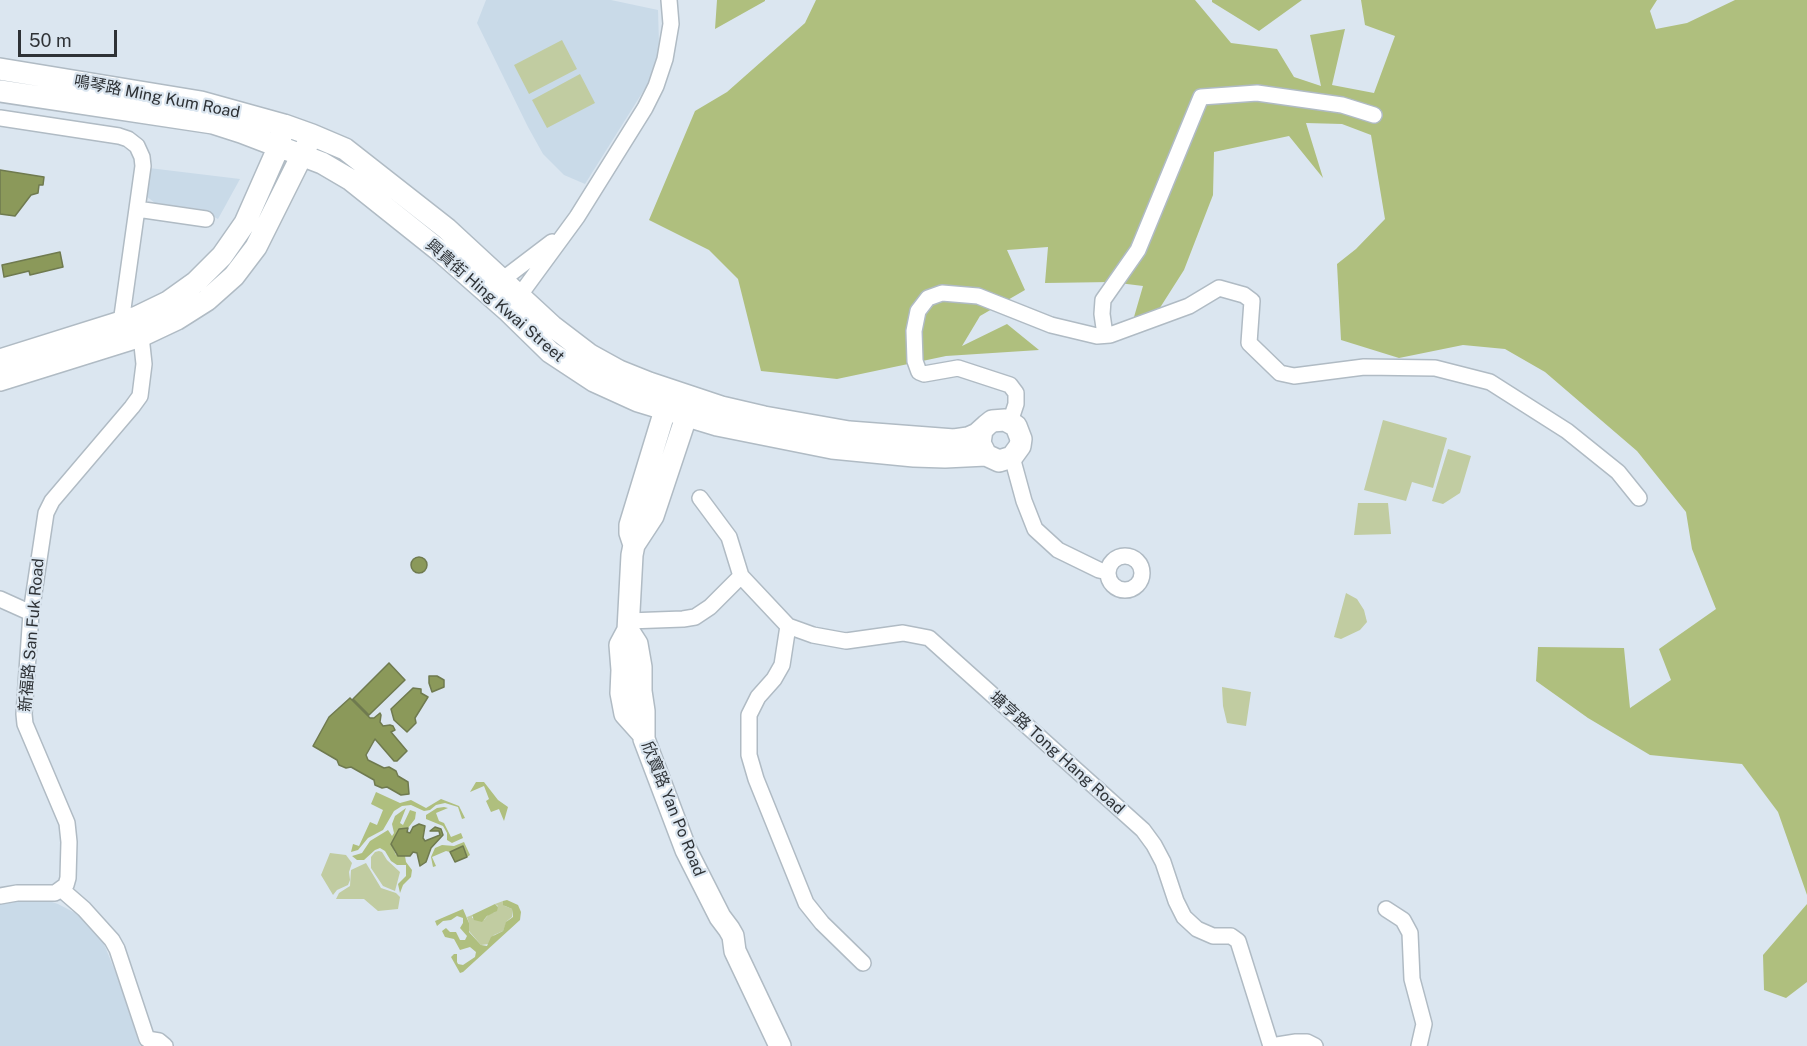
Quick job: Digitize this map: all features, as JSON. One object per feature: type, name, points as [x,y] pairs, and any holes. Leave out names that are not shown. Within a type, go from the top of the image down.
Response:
[{"type":"street","points":[[513,303],[596,188],[656,86],[665,59],[671,24],[669,0]]},
{"type":"street","name":"鳴琴路 Ming Kum Road","points":[[0,69],[201,102],[312,135]]},
{"type":"street","name":"鳴琴路 Ming Kum Road","points":[[0,91],[196,120],[241,132],[303,155]]},
{"type":"street","points":[[1105,335],[1103,300],[1138,250],[1201,97],[1257,93],[1342,105],[1374,115]]},
{"type":"street","points":[[0,118],[119,136],[129,139],[137,146],[142,157],[121,323]]},
{"type":"street","points":[[0,360],[121,323],[153,310],[196,282],[222,256],[245,224],[279,146],[284,125]]},
{"type":"street","points":[[0,380],[141,336],[193,310],[207,300],[234,276],[266,232],[312,135]]},
{"type":"street","name":"興貴街 Hing Kwai Street","points":[[312,135],[345,150],[447,229],[496,287],[513,303],[552,326],[590,355],[668,400],[760,435],[832,448],[927,457],[986,455],[999,461],[1012,457]]},
{"type":"street","name":"興貴街 Hing Kwai Street","points":[[303,155],[351,180],[440,251],[496,287]]},
{"type":"street","points":[[137,209],[206,219]]},
{"type":"street","points":[[496,287],[564,233]]},
{"type":"street","points":[[1108,572],[1058,550],[1035,529],[1024,501],[1012,457],[1020,446],[1021,439],[1016,426],[1010,422],[1016,404],[1016,393],[1010,384],[958,368],[924,374],[919,372],[915,361],[914,331],[918,311],[928,298],[942,293],[978,296],[1050,326],[1082,334],[1105,335],[1189,306],[1219,288],[1244,295],[1250,297],[1253,305],[1249,343],[1280,374],[1294,376],[1364,367],[1435,368],[1490,382],[1567,431],[1618,472],[1639,498]]},
{"type":"street","name":"新福路 San Fuk Road","points":[[62,889],[68,878],[67,823],[25,724],[31,613],[46,513],[52,501],[140,396],[144,364],[141,336]]},
{"type":"street","name":"欣寶路 Yan Po Road","points":[[668,400],[630,525],[634,544],[628,626],[620,645],[621,693],[625,714],[642,733],[686,850],[720,917],[716,928],[722,943],[735,951],[780,1046]]},
{"type":"street","points":[[634,544],[643,534],[653,516],[690,407]]},
{"type":"street","name":"興貴街 Hing Kwai Street","points":[[690,407],[849,432],[904,437],[961,439],[977,434],[987,425],[999,419],[1010,422]]},
{"type":"street","points":[[986,455],[980,443],[982,430],[987,425]]},
{"type":"street","name":"塘亨路 Tong Hang Road","points":[[700,498],[729,537],[741,576],[788,626],[813,635],[846,641],[903,633],[929,638],[1143,830],[1163,862],[1184,917],[1197,929],[1213,936],[1231,936],[1238,941],[1271,1046]]},
{"type":"street","points":[[628,626],[695,617],[710,607],[741,576]]},
{"type":"street","points":[[0,599],[31,613]]},
{"type":"street","points":[[788,626],[782,665],[774,680],[758,697],[749,715],[749,755],[756,779],[806,903],[822,923],[863,963]]},
{"type":"street","points":[[0,896],[28,893],[50,894],[62,889],[100,925],[117,949],[147,1039],[159,1041],[165,1046]]},
{"type":"street","points":[[1386,909],[1403,920],[1410,933],[1412,979],[1424,1024],[1419,1046]]},
{"type":"street","points":[[1271,1046],[1307,1042],[1315,1046]]},
{"type":"shaded area","points":[[486,0],[611,0],[658,10],[659,44],[654,74],[585,184],[564,175],[543,154],[528,127],[477,23]]},
{"type":"shaded area","points":[[717,0],[765,0],[765,1],[715,29]]},
{"type":"shaded area","points":[[816,0],[1195,0],[1231,43],[1277,49],[1294,77],[1321,86],[1310,35],[1345,29],[1332,85],[1374,93],[1395,36],[1365,25],[1361,0],[1657,0],[1650,11],[1656,29],[1687,23],[1735,0],[1807,0],[1807,895],[1778,812],[1742,764],[1650,755],[1588,718],[1536,681],[1538,647],[1624,648],[1630,708],[1671,680],[1659,649],[1716,609],[1692,549],[1686,512],[1637,451],[1545,372],[1505,349],[1463,345],[1399,358],[1341,340],[1337,264],[1356,249],[1385,219],[1371,135],[1342,124],[1306,123],[1323,178],[1289,136],[1214,152],[1213,195],[1184,270],[1149,325],[1134,317],[1143,286],[1111,282],[1045,283],[1048,247],[1007,250],[1025,290],[980,316],[962,346],[1007,324],[1039,350],[946,356],[837,379],[761,371],[738,279],[709,250],[649,220],[695,111],[727,92],[805,23]]},
{"type":"shaded area","points":[[1212,0],[1302,0],[1259,31]]},
{"type":"shaded area","points":[[562,40],[577,69],[529,94],[514,65]]},
{"type":"shaded area","points":[[580,74],[595,103],[547,128],[532,100]]},
{"type":"shaded area","points":[[149,168],[240,179],[218,219],[199,209],[155,203],[146,196]]},
{"type":"shaded area","points":[[0,170],[44,177],[43,185],[39,185],[38,193],[31,195],[15,216],[0,214]]},
{"type":"shaded area","points":[[60,252],[63,267],[30,275],[29,271],[4,277],[2,265]]},
{"type":"shaded area","points":[[1383,420],[1447,438],[1433,488],[1412,482],[1406,501],[1364,490]]},
{"type":"shaded area","points":[[1448,449],[1471,456],[1460,493],[1443,504],[1432,501]]},
{"type":"shaded area","points":[[1358,503],[1388,503],[1391,534],[1354,535]]},
{"type":"shaded area","points":[[419,557],[425,559],[427,565],[425,571],[419,573],[413,571],[411,565],[413,559]]},
{"type":"shaded area","points":[[1346,593],[1357,599],[1364,610],[1367,622],[1360,630],[1341,639],[1334,637]]},
{"type":"shaded area","points":[[389,663],[405,680],[369,715],[353,699]]},
{"type":"shaded area","points":[[429,676],[437,676],[444,680],[444,687],[432,692]]},
{"type":"shaded area","points":[[1222,687],[1251,692],[1246,726],[1227,723]]},
{"type":"shaded area","points":[[413,688],[421,689],[421,693],[428,697],[415,718],[416,723],[407,732],[394,720],[391,709]]},
{"type":"shaded area","points":[[350,698],[370,718],[380,713],[380,722],[383,726],[393,726],[395,730],[391,732],[407,751],[397,761],[394,761],[375,739],[366,755],[368,760],[396,771],[398,776],[408,782],[409,794],[401,795],[387,787],[382,788],[375,785],[374,780],[351,767],[346,768],[339,765],[337,760],[313,746],[329,717]]},
{"type":"shaded area","points":[[476,782],[484,782],[498,800],[508,807],[504,821],[499,809],[491,812],[486,801],[489,799],[484,786],[470,792]]},
{"type":"shaded area","points":[[376,792],[400,803],[411,800],[426,808],[441,799],[459,806],[465,818],[462,819],[458,807],[445,803],[424,811],[411,805],[402,806],[394,811],[383,830],[368,838],[358,850],[351,852],[353,844],[359,846],[370,822],[377,825],[383,810],[371,804]]},
{"type":"shaded area","points":[[406,808],[400,823],[403,825],[410,810],[416,812],[415,819],[408,828],[399,829],[391,844],[396,855],[405,856],[412,870],[411,877],[403,885],[400,893],[398,884],[406,876],[406,865],[397,865],[380,848],[364,860],[357,860],[352,856],[362,853],[370,841],[388,830],[392,836],[395,816]]},
{"type":"shaded area","points":[[437,808],[448,808],[436,813],[439,821],[444,823],[451,837],[461,833],[463,838],[452,843],[447,840],[447,833],[443,826],[426,819],[426,815]]},
{"type":"shaded area","points":[[419,824],[425,826],[423,838],[425,841],[440,835],[439,831],[430,831],[435,827],[441,829],[443,835],[431,848],[426,862],[420,866],[417,853],[413,852],[410,856],[398,856],[391,844],[399,829],[408,828],[407,832],[410,833],[413,827]]},
{"type":"shaded area","points":[[464,842],[470,855],[467,857],[463,846],[450,852],[446,851],[432,857],[436,866],[433,867],[431,857],[435,848],[442,845],[454,846]]},
{"type":"shaded area","points":[[463,846],[467,857],[455,862],[450,852]]},
{"type":"shaded area","points":[[379,851],[400,872],[395,891],[383,886],[371,868],[371,857]]},
{"type":"shaded area","points":[[330,853],[346,855],[352,863],[348,885],[337,890],[333,895],[321,875]]},
{"type":"shaded area","points":[[366,863],[381,888],[396,893],[400,897],[398,909],[378,911],[364,899],[336,899],[339,893],[350,886],[351,870]]},
{"type":"shaded area","points":[[0,900],[46,900],[58,904],[81,916],[100,934],[119,981],[140,1046],[0,1046]]},
{"type":"shaded area","points":[[507,900],[518,905],[521,912],[520,920],[460,973],[451,957],[457,954],[458,964],[463,965],[475,957],[476,952],[470,947],[460,950],[454,939],[445,937],[442,931],[446,928],[450,932],[456,932],[460,940],[465,940],[467,936],[460,928],[463,918],[457,916],[437,926],[435,921],[463,909],[469,923],[469,932],[481,945],[487,946],[491,937],[503,931],[506,922],[513,917],[512,909],[503,905],[503,901]]},
{"type":"shaded area","points":[[503,901],[505,906],[512,909],[512,917],[507,921],[503,931],[494,935],[489,944],[481,945],[469,931],[467,917],[472,915],[472,918],[484,920],[489,914],[495,912],[498,906],[495,904]]},
{"type":"shaded area","points":[[495,904],[498,907],[497,911],[487,916],[482,922],[474,920],[472,915]]},
{"type":"shaded area","points":[[1807,904],[1807,982],[1786,998],[1764,990],[1763,955]]}]
